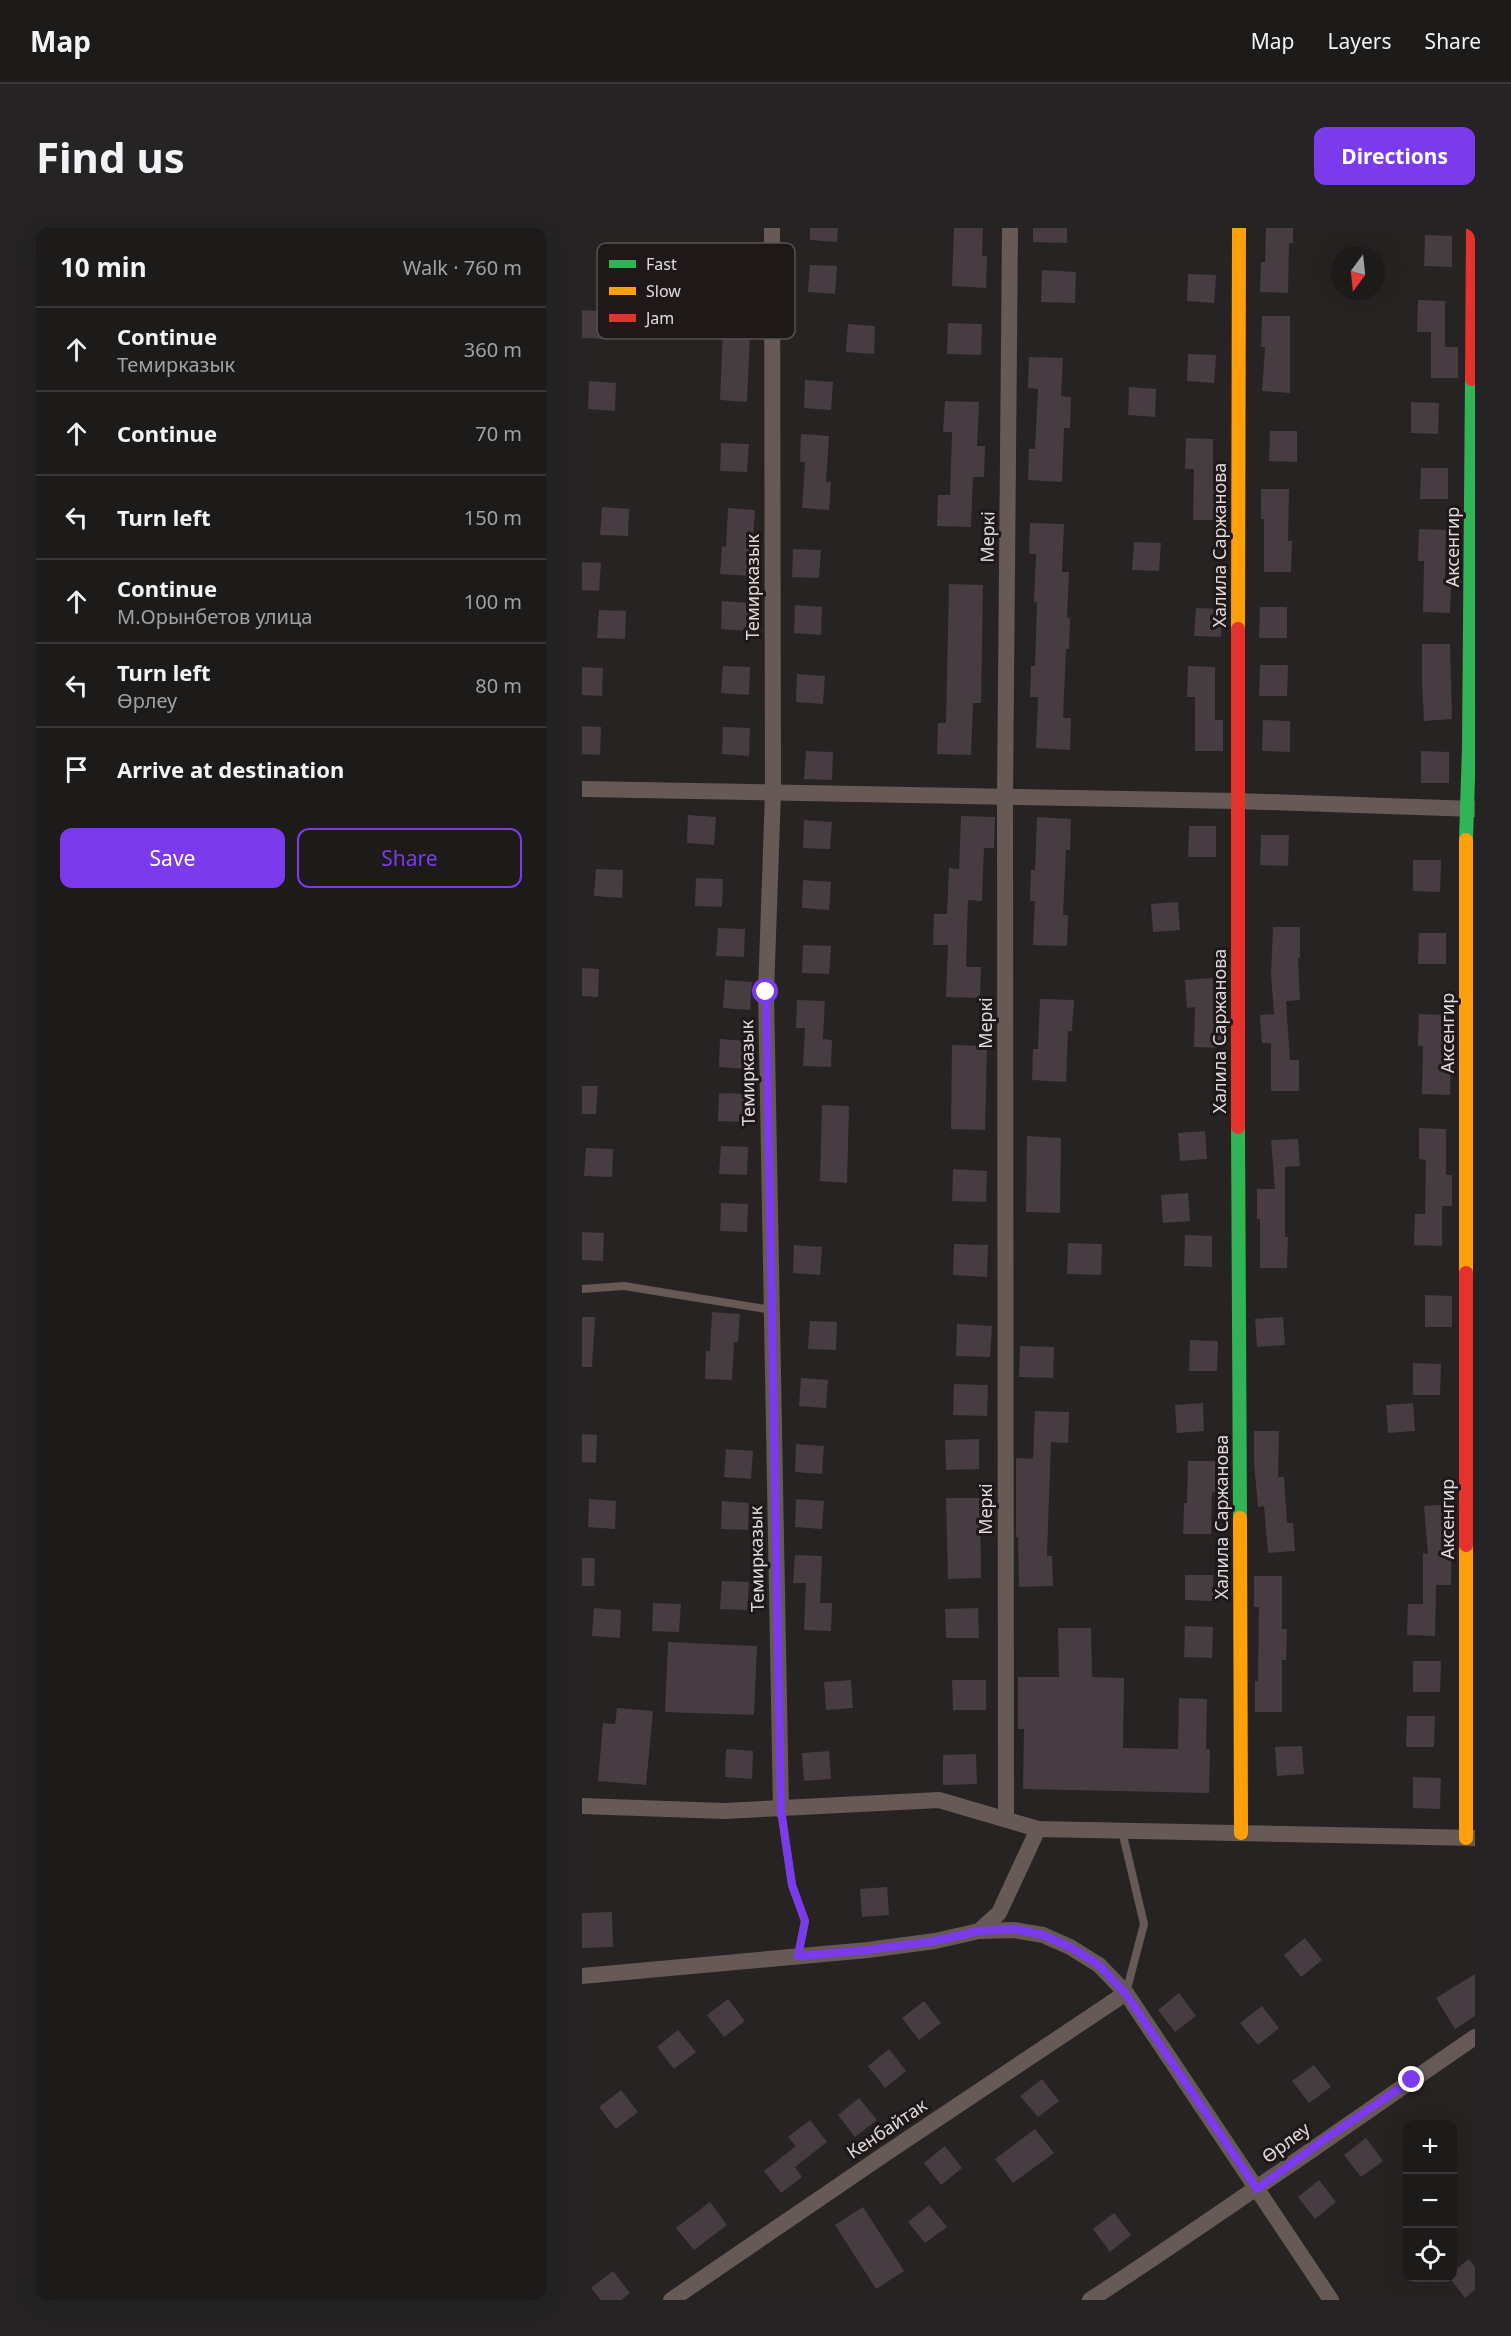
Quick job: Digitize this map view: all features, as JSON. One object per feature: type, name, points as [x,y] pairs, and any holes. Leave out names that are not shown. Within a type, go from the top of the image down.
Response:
[{"type":"street","name":"Меркі","points":[[1006,1818],[1005,797],[1010,228]]},
{"type":"street","name":"Халила Саржанова","points":[[1239,228],[1237,801],[1241,1833]]},
{"type":"street","name":"Аксенгир","points":[[1470,1838],[1470,724],[1473,228]]},
{"type":"street","name":"Темирказык","points":[[772,339],[772,793],[766,992],[781,1810]]},
{"type":"street","points":[[582,789],[1237,801],[1471,809]]},
{"type":"street","points":[[582,1806],[724,1811],[781,1810],[939,1800],[1038,1829],[1470,1838]]},
{"type":"street","points":[[979,1931],[999,1913],[1038,1829]]},
{"type":"street","points":[[582,1977],[868,1950],[935,1941],[979,1931],[1014,1929],[1043,1935],[1070,1947],[1099,1965],[1126,1994],[1331,2300]]},
{"type":"street","name":"Кенбайтак","points":[[671,2300],[1126,1994]]},
{"type":"street","name":"Өрлеу","points":[[1090,2300],[1257,2189],[1325,2139],[1475,2037]]},
{"type":"lane","points":[[582,1289],[624,1286],[772,1310]]},
{"type":"lane","points":[[781,1810],[792,1885],[805,1921],[798,1956]]},
{"type":"lane","points":[[1122,1831],[1144,1924],[1126,1994]]},
{"type":"building","points":[[810,228],[838,228],[837,242],[810,240]]},
{"type":"building","points":[[954,228],[983,228],[982,256],[987,256],[986,288],[952,286]]},
{"type":"building","points":[[1033,228],[1067,228],[1067,243],[1033,242]]},
{"type":"building","points":[[1266,228],[1293,228],[1293,243],[1289,243],[1288,293],[1260,292],[1261,262],[1265,262]]},
{"type":"building","points":[[1425,235],[1452,236],[1452,267],[1424,266]]},
{"type":"building","points":[[810,265],[837,266],[835,294],[808,292]]},
{"type":"building","points":[[1042,270],[1076,272],[1075,303],[1041,302]]},
{"type":"building","points":[[1188,274],[1216,275],[1214,303],[1187,301]]},
{"type":"building","points":[[1418,300],[1445,301],[1445,347],[1458,347],[1458,378],[1431,378],[1431,332],[1417,332]]},
{"type":"building","points":[[582,310],[597,311],[597,339],[582,338]]},
{"type":"building","points":[[1262,316],[1290,316],[1290,393],[1262,391],[1265,347],[1261,347]]},
{"type":"building","points":[[948,323],[982,324],[981,355],[947,354]]},
{"type":"building","points":[[848,324],[875,326],[874,354],[846,352]]},
{"type":"building","points":[[723,339],[750,339],[747,402],[720,400]]},
{"type":"building","points":[[1188,354],[1216,355],[1214,383],[1187,381]]},
{"type":"building","points":[[1029,357],[1063,358],[1061,396],[1071,397],[1070,428],[1064,428],[1062,482],[1028,480],[1029,449],[1035,449],[1038,389],[1028,388]]},
{"type":"building","points":[[805,380],[833,382],[831,410],[804,408]]},
{"type":"building","points":[[589,381],[616,383],[615,411],[588,409]]},
{"type":"building","points":[[1129,387],[1156,389],[1155,417],[1128,415]]},
{"type":"building","points":[[945,401],[979,402],[977,446],[985,446],[984,477],[973,477],[971,527],[937,526],[938,495],[950,495],[952,432],[943,432]]},
{"type":"building","points":[[1411,402],[1439,403],[1438,434],[1411,433]]},
{"type":"building","points":[[1270,431],[1297,431],[1297,462],[1269,461]]},
{"type":"building","points":[[801,434],[829,436],[826,482],[831,482],[829,510],[802,508],[805,462],[800,462]]},
{"type":"building","points":[[1186,438],[1213,439],[1213,489],[1222,489],[1221,520],[1193,520],[1194,469],[1185,469]]},
{"type":"building","points":[[721,443],[749,444],[747,472],[720,471]]},
{"type":"building","points":[[1421,468],[1448,468],[1448,499],[1420,499]]},
{"type":"building","points":[[1261,489],[1289,489],[1288,541],[1292,541],[1291,572],[1264,572],[1264,519],[1261,519]]},
{"type":"building","points":[[602,507],[629,509],[628,536],[600,535]]},
{"type":"building","points":[[728,508],[755,510],[753,538],[749,538],[748,576],[720,574],[722,546],[726,547]]},
{"type":"building","points":[[1030,523],[1064,524],[1062,572],[1069,572],[1067,618],[1070,618],[1069,649],[1066,649],[1063,718],[1071,718],[1070,750],[1036,748],[1038,697],[1030,697],[1031,666],[1035,666],[1036,554],[1029,554]]},
{"type":"building","points":[[1419,529],[1446,530],[1445,582],[1451,582],[1450,613],[1423,612],[1424,561],[1418,561]]},
{"type":"building","points":[[1134,542],[1161,543],[1159,571],[1132,570]]},
{"type":"building","points":[[793,549],[821,550],[819,578],[792,577]]},
{"type":"building","points":[[582,562],[601,563],[599,591],[582,590]]},
{"type":"building","points":[[949,584],[983,585],[981,703],[973,703],[971,755],[937,754],[938,723],[946,723]]},
{"type":"building","points":[[722,601],[750,603],[748,631],[721,629]]},
{"type":"building","points":[[795,605],[822,607],[821,635],[794,633]]},
{"type":"building","points":[[1260,607],[1287,607],[1287,638],[1259,638]]},
{"type":"building","points":[[1196,608],[1223,609],[1221,637],[1194,636]]},
{"type":"building","points":[[599,610],[626,611],[625,639],[597,638]]},
{"type":"building","points":[[1422,644],[1450,644],[1452,719],[1424,721]]},
{"type":"building","points":[[1260,665],[1288,665],[1287,696],[1259,696]]},
{"type":"building","points":[[723,666],[750,667],[749,695],[721,693]]},
{"type":"building","points":[[1188,666],[1215,667],[1215,720],[1223,720],[1223,751],[1195,751],[1195,697],[1187,697]]},
{"type":"building","points":[[582,667],[603,668],[602,696],[582,695]]},
{"type":"building","points":[[797,674],[825,676],[823,704],[796,702]]},
{"type":"building","points":[[1263,720],[1290,721],[1290,752],[1262,751]]},
{"type":"building","points":[[582,726],[601,727],[600,755],[582,754]]},
{"type":"building","points":[[723,727],[750,728],[749,756],[722,754]]},
{"type":"building","points":[[806,751],[833,752],[832,780],[804,779]]},
{"type":"building","points":[[1421,751],[1449,752],[1449,783],[1421,783]]},
{"type":"building","points":[[688,815],[716,817],[714,845],[687,843]]},
{"type":"building","points":[[961,816],[995,817],[994,848],[984,848],[982,901],[968,900],[966,967],[981,967],[980,998],[946,997],[948,945],[933,945],[934,914],[947,914],[949,868],[959,869]]},
{"type":"building","points":[[1037,817],[1071,819],[1070,850],[1066,850],[1063,915],[1068,915],[1067,946],[1033,945],[1035,901],[1030,901],[1031,870],[1035,870]]},
{"type":"building","points":[[804,820],[832,822],[830,849],[803,848]]},
{"type":"building","points":[[1189,826],[1216,826],[1216,857],[1188,857]]},
{"type":"building","points":[[1261,835],[1289,835],[1288,866],[1260,865]]},
{"type":"building","points":[[1413,860],[1441,860],[1440,892],[1413,891]]},
{"type":"building","points":[[596,869],[623,870],[622,898],[594,896]]},
{"type":"building","points":[[696,878],[723,879],[722,907],[695,906]]},
{"type":"building","points":[[803,880],[831,882],[829,910],[802,908]]},
{"type":"building","points":[[1178,902],[1180,930],[1153,932],[1151,904]]},
{"type":"building","points":[[1273,927],[1300,927],[1300,958],[1298,958],[1300,1000],[1286,1001],[1290,1060],[1299,1060],[1299,1091],[1271,1091],[1271,1043],[1262,1043],[1260,1015],[1274,1014],[1271,974]]},
{"type":"building","points":[[718,928],[745,929],[744,957],[716,956]]},
{"type":"building","points":[[1419,933],[1446,933],[1446,964],[1418,964]]},
{"type":"building","points":[[803,945],[831,946],[829,974],[802,973]]},
{"type":"building","points":[[582,968],[599,969],[598,997],[582,996]]},
{"type":"building","points":[[1213,978],[1215,1017],[1222,1017],[1222,1048],[1194,1047],[1195,1007],[1187,1008],[1185,980]]},
{"type":"building","points":[[725,980],[752,982],[750,1010],[723,1008]]},
{"type":"building","points":[[1040,999],[1074,1000],[1072,1031],[1068,1031],[1066,1082],[1032,1080],[1033,1049],[1038,1049]]},
{"type":"building","points":[[797,1000],[825,1001],[823,1039],[832,1040],[831,1067],[803,1066],[805,1028],[796,1028]]},
{"type":"building","points":[[1419,1014],[1446,1015],[1445,1064],[1451,1064],[1450,1095],[1422,1094],[1423,1046],[1418,1046]]},
{"type":"building","points":[[720,1039],[748,1041],[746,1069],[719,1067]]},
{"type":"building","points":[[952,1045],[987,1046],[985,1130],[951,1129]]},
{"type":"building","points":[[582,1086],[598,1086],[596,1114],[582,1114]]},
{"type":"building","points":[[719,1093],[747,1094],[745,1122],[718,1121]]},
{"type":"building","points":[[822,1105],[849,1106],[847,1183],[820,1181]]},
{"type":"building","points":[[1419,1128],[1446,1129],[1446,1175],[1452,1175],[1452,1206],[1442,1206],[1442,1246],[1414,1245],[1415,1214],[1425,1214],[1426,1160],[1419,1159]]},
{"type":"building","points":[[1205,1131],[1207,1159],[1180,1161],[1178,1133]]},
{"type":"building","points":[[1027,1136],[1061,1138],[1060,1213],[1026,1212]]},
{"type":"building","points":[[1298,1139],[1300,1166],[1285,1167],[1287,1268],[1260,1268],[1260,1219],[1257,1219],[1257,1189],[1275,1189],[1271,1140]]},
{"type":"building","points":[[721,1146],[748,1147],[747,1175],[719,1174]]},
{"type":"building","points":[[586,1148],[613,1149],[612,1177],[584,1176]]},
{"type":"building","points":[[953,1169],[987,1171],[986,1202],[952,1201]]},
{"type":"building","points":[[1188,1193],[1190,1221],[1163,1223],[1161,1195]]},
{"type":"building","points":[[721,1203],[748,1204],[747,1232],[720,1231]]},
{"type":"building","points":[[582,1232],[604,1233],[603,1261],[582,1260]]},
{"type":"building","points":[[1185,1235],[1212,1236],[1212,1267],[1184,1266]]},
{"type":"building","points":[[1068,1243],[1102,1244],[1101,1275],[1067,1274]]},
{"type":"building","points":[[954,1244],[988,1245],[987,1277],[953,1275]]},
{"type":"building","points":[[794,1245],[822,1247],[820,1275],[793,1273]]},
{"type":"building","points":[[1425,1295],[1452,1296],[1452,1327],[1425,1327]]},
{"type":"building","points":[[712,1312],[740,1314],[738,1342],[734,1342],[732,1380],[705,1379],[706,1351],[710,1351]]},
{"type":"building","points":[[582,1317],[595,1317],[592,1367],[582,1367]]},
{"type":"building","points":[[1283,1317],[1285,1345],[1257,1347],[1255,1319]]},
{"type":"building","points":[[810,1321],[837,1322],[836,1350],[808,1349]]},
{"type":"building","points":[[957,1324],[992,1326],[990,1357],[956,1356]]},
{"type":"building","points":[[1190,1340],[1218,1341],[1217,1371],[1189,1371]]},
{"type":"building","points":[[1020,1346],[1054,1347],[1053,1378],[1019,1377]]},
{"type":"building","points":[[1413,1363],[1441,1364],[1440,1395],[1413,1395]]},
{"type":"building","points":[[801,1378],[828,1380],[826,1408],[799,1406]]},
{"type":"building","points":[[954,1384],[988,1385],[987,1416],[953,1415]]},
{"type":"building","points":[[1203,1403],[1204,1431],[1177,1433],[1175,1405]]},
{"type":"building","points":[[1413,1403],[1415,1431],[1388,1433],[1386,1405]]},
{"type":"building","points":[[1035,1411],[1069,1412],[1068,1443],[1051,1442],[1047,1556],[1052,1556],[1053,1586],[1019,1587],[1018,1537],[1016,1537],[1016,1458],[1033,1459]]},
{"type":"building","points":[[1254,1431],[1279,1431],[1278,1477],[1284,1477],[1287,1523],[1293,1523],[1295,1551],[1268,1553],[1264,1506],[1258,1507]]},
{"type":"building","points":[[582,1434],[597,1435],[596,1463],[582,1462]]},
{"type":"building","points":[[979,1439],[979,1469],[946,1470],[945,1440]]},
{"type":"building","points":[[796,1444],[824,1446],[822,1474],[795,1472]]},
{"type":"building","points":[[726,1449],[753,1451],[751,1479],[724,1477]]},
{"type":"building","points":[[1188,1461],[1215,1461],[1211,1534],[1183,1534],[1184,1503],[1187,1503]]},
{"type":"building","points":[[946,1498],[980,1498],[981,1578],[948,1579]]},
{"type":"building","points":[[589,1499],[616,1501],[615,1529],[588,1527]]},
{"type":"building","points":[[796,1499],[824,1501],[822,1529],[795,1527]]},
{"type":"building","points":[[722,1501],[749,1503],[748,1530],[721,1529]]},
{"type":"building","points":[[1452,1504],[1451,1585],[1436,1585],[1435,1636],[1407,1635],[1408,1604],[1423,1604],[1423,1553],[1428,1554],[1424,1506]]},
{"type":"building","points":[[795,1555],[822,1556],[820,1603],[832,1603],[831,1631],[804,1630],[806,1583],[793,1583]]},
{"type":"building","points":[[582,1558],[595,1558],[594,1586],[582,1586]]},
{"type":"building","points":[[1185,1575],[1213,1575],[1213,1601],[1185,1600]]},
{"type":"building","points":[[1254,1576],[1282,1576],[1282,1629],[1287,1629],[1286,1660],[1282,1660],[1282,1712],[1255,1712],[1255,1681],[1258,1681],[1259,1607],[1254,1607]]},
{"type":"building","points":[[722,1581],[749,1582],[747,1610],[720,1609]]},
{"type":"building","points":[[653,1603],[681,1604],[679,1632],[652,1631]]},
{"type":"building","points":[[594,1608],[621,1610],[620,1638],[592,1636]]},
{"type":"building","points":[[978,1608],[979,1638],[946,1638],[945,1609]]},
{"type":"building","points":[[1185,1626],[1213,1627],[1212,1658],[1184,1657]]},
{"type":"building","points":[[1058,1628],[1091,1628],[1092,1677],[1124,1678],[1123,1748],[1178,1749],[1179,1698],[1207,1699],[1206,1749],[1210,1749],[1209,1793],[1023,1789],[1024,1729],[1018,1729],[1018,1677],[1059,1677]]},
{"type":"building","points":[[668,1642],[757,1646],[754,1715],[665,1712]]},
{"type":"building","points":[[1413,1661],[1441,1661],[1440,1692],[1413,1692]]},
{"type":"building","points":[[851,1680],[853,1708],[826,1710],[824,1682]]},
{"type":"building","points":[[952,1680],[986,1680],[986,1710],[953,1710]]},
{"type":"building","points":[[617,1708],[653,1711],[646,1785],[598,1781],[603,1723],[615,1724]]},
{"type":"building","points":[[1407,1716],[1435,1716],[1434,1747],[1406,1747]]},
{"type":"building","points":[[1302,1746],[1304,1774],[1277,1776],[1275,1747]]},
{"type":"building","points":[[726,1749],[753,1751],[752,1779],[725,1777]]},
{"type":"building","points":[[829,1751],[831,1779],[804,1781],[802,1753]]},
{"type":"building","points":[[976,1754],[977,1784],[943,1785],[943,1755]]},
{"type":"building","points":[[1413,1777],[1441,1778],[1440,1809],[1413,1808]]},
{"type":"building","points":[[887,1887],[889,1915],[862,1917],[860,1889]]},
{"type":"building","points":[[612,1912],[613,1947],[582,1948],[582,1913]]},
{"type":"building","points":[[1305,1938],[1322,1960],[1301,1977],[1284,1955]]},
{"type":"building","points":[[1475,1974],[1475,2016],[1455,2029],[1436,1998]]},
{"type":"building","points":[[1179,1993],[1196,2016],[1175,2032],[1158,2010]]},
{"type":"building","points":[[728,1999],[745,2021],[724,2037],[707,2015]]},
{"type":"building","points":[[924,2001],[941,2023],[919,2040],[902,2018]]},
{"type":"building","points":[[1262,2006],[1279,2028],[1258,2045],[1240,2023]]},
{"type":"building","points":[[678,2030],[696,2052],[674,2069],[657,2047]]},
{"type":"building","points":[[889,2049],[906,2071],[885,2088],[868,2066]]},
{"type":"building","points":[[1314,2065],[1331,2087],[1309,2103],[1292,2081]]},
{"type":"building","points":[[1042,2079],[1059,2101],[1038,2117],[1020,2096]]},
{"type":"building","points":[[621,2090],[638,2112],[616,2129],[599,2107]]},
{"type":"building","points":[[859,2098],[877,2120],[855,2137],[838,2115]]},
{"type":"building","points":[[810,2120],[827,2142],[795,2167],[802,2177],[781,2193],[764,2171],[796,2146],[788,2137]]},
{"type":"building","points":[[1035,2129],[1054,2153],[1013,2183],[995,2159]]},
{"type":"building","points":[[1366,2138],[1383,2161],[1361,2177],[1344,2155]]},
{"type":"building","points":[[945,2146],[962,2168],[941,2185],[924,2163]]},
{"type":"building","points":[[1319,2180],[1336,2202],[1315,2219],[1298,2197]]},
{"type":"building","points":[[710,2202],[727,2225],[694,2250],[676,2228]]},
{"type":"building","points":[[929,2205],[947,2227],[925,2243],[908,2222]]},
{"type":"building","points":[[863,2207],[904,2271],[876,2289],[835,2225]]},
{"type":"building","points":[[1114,2213],[1131,2235],[1110,2252],[1093,2229]]},
{"type":"building","points":[[1469,2259],[1475,2267],[1475,2290],[1465,2298],[1453,2282],[1457,2282],[1457,2268]]},
{"type":"building","points":[[613,2271],[630,2293],[621,2300],[601,2300],[591,2288]]},
{"type":"traffic: fast","points":[[1466,840],[1472,379]]},
{"type":"traffic: fast","points":[[1238,1127],[1240,1518]]},
{"type":"traffic: slow","points":[[1238,629],[1239,228]]},
{"type":"traffic: slow","points":[[1466,840],[1466,1273]]},
{"type":"traffic: slow","points":[[1240,1518],[1241,1833]]},
{"type":"traffic: slow","points":[[1466,1545],[1466,1838]]},
{"type":"traffic: jam","points":[[1472,379],[1473,228]]},
{"type":"traffic: jam","points":[[1238,629],[1238,1127]]},
{"type":"traffic: jam","points":[[1466,1273],[1466,1545]]},
{"type":"route","points":[[766,992],[781,1810],[792,1885],[805,1921],[798,1956],[868,1950],[935,1941],[979,1931],[1014,1929],[1043,1935],[1070,1947],[1099,1965],[1126,1994],[1257,2189],[1412,2080]]}]
